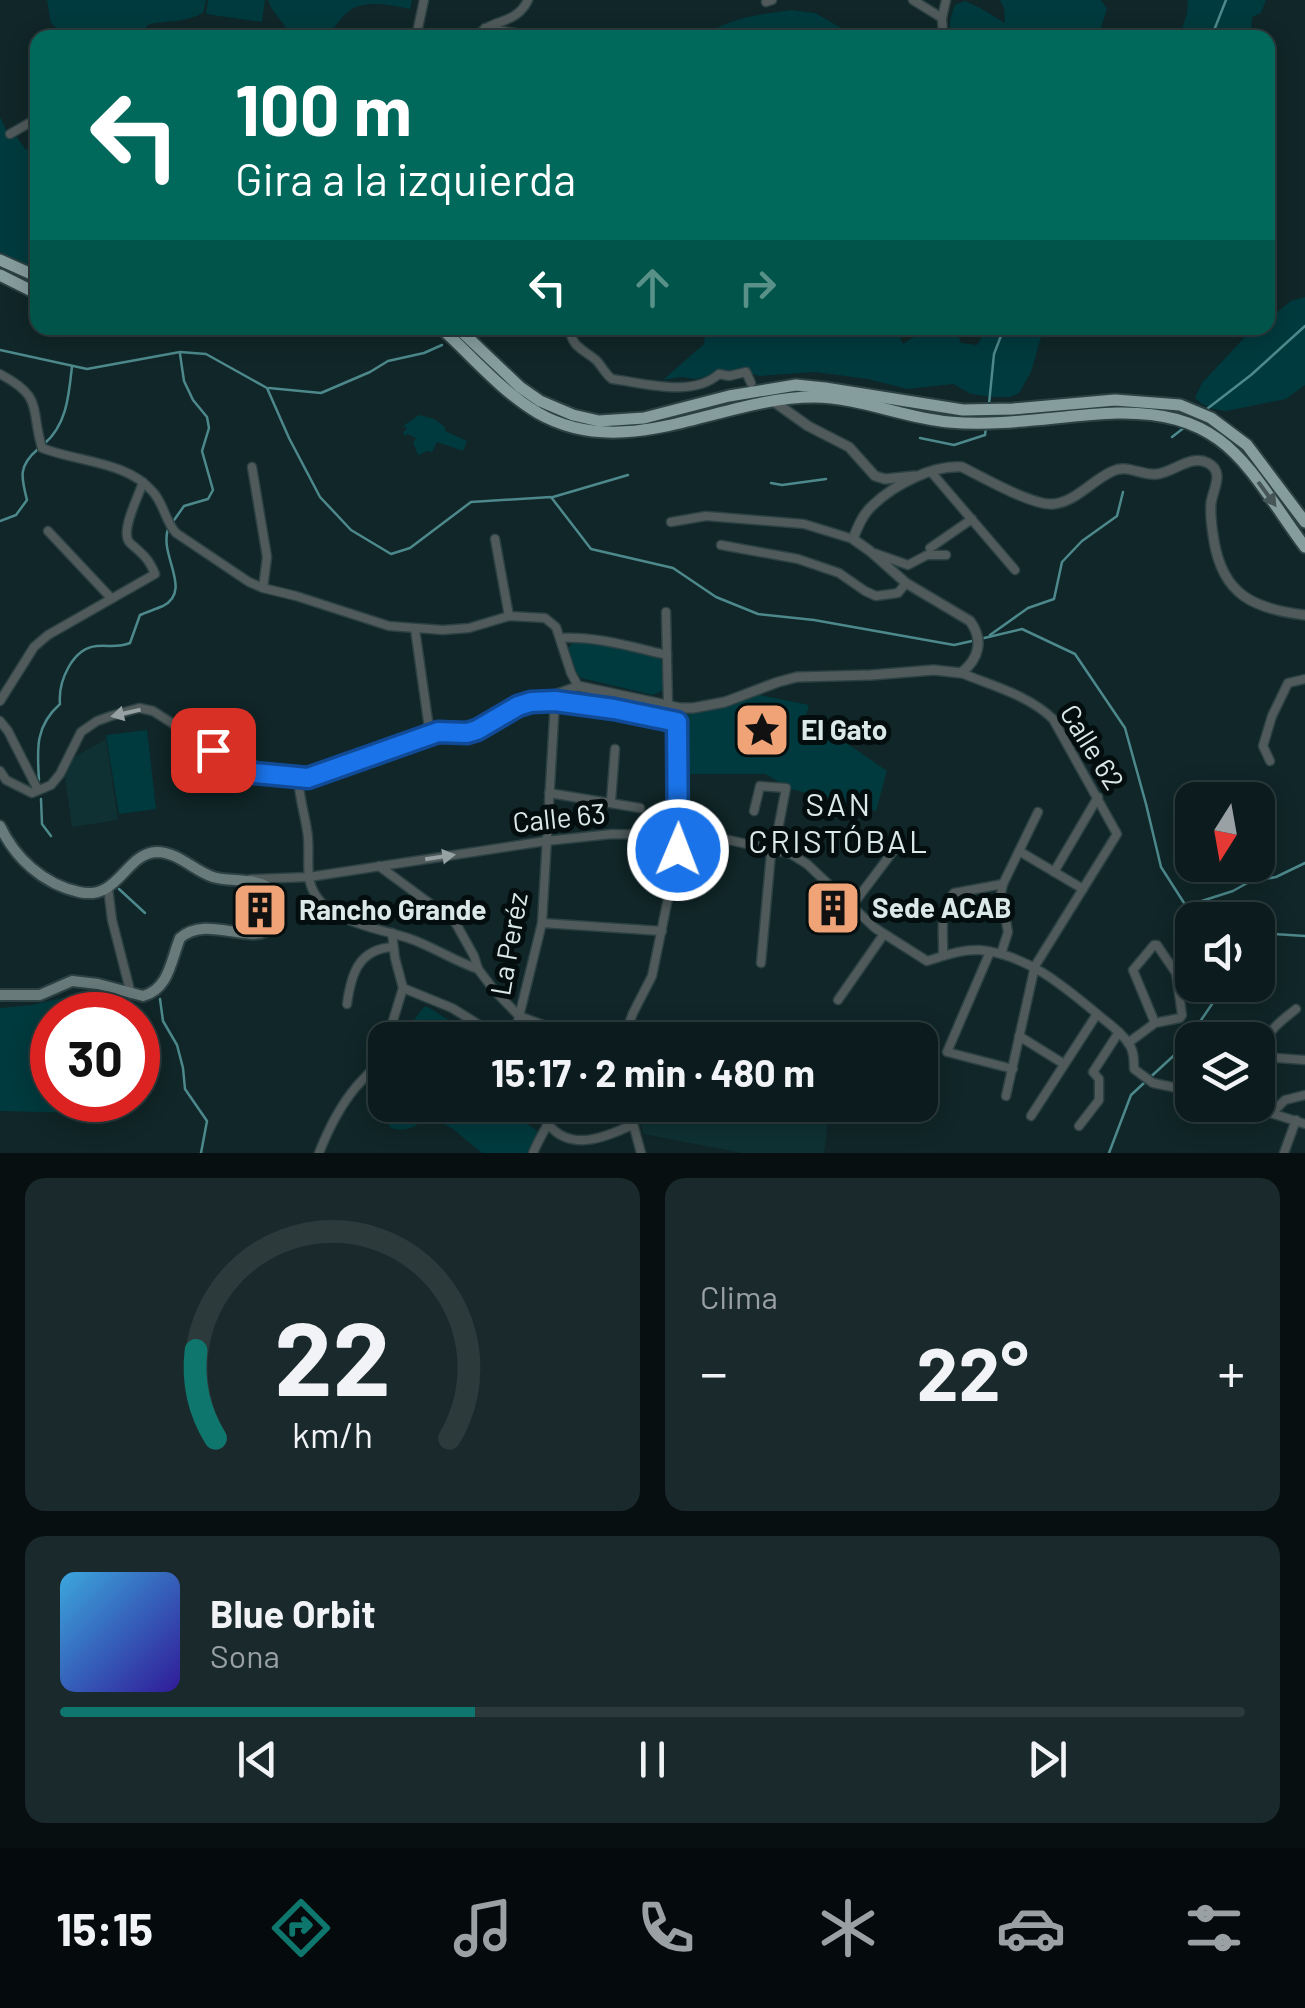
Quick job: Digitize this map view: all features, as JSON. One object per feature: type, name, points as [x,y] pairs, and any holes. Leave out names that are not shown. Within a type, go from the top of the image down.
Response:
[{"type":"highway","points":[[0,260],[30,273]]},
{"type":"highway","points":[[0,275],[30,290]]},
{"type":"highway","points":[[448,335],[512,395],[540,414],[582,430],[607,434],[654,429],[773,400],[820,397],[944,421],[1115,400],[1177,411],[1192,408],[1212,418],[1230,439],[1305,547]]},
{"type":"highway","points":[[465,335],[520,387],[540,400],[574,415],[599,420],[644,418],[729,396],[796,386],[946,409],[973,417]]},
{"type":"highway","points":[[1230,439],[1259,459],[1305,522]]},
{"type":"main road","points":[[0,826],[23,862],[81,892],[96,893],[108,888],[144,856],[156,852],[212,877],[248,880],[276,896],[279,912],[274,926],[267,931],[258,934],[207,927],[186,932],[161,987],[154,992]]},
{"type":"main road","points":[[47,992],[72,981],[124,992]]},
{"type":"main road","points":[[0,995],[30,995]]},
{"type":"street","points":[[418,30],[424,0]]},
{"type":"street","points":[[484,28],[515,17],[528,0]]},
{"type":"street","points":[[913,0],[942,18]]},
{"type":"street","points":[[943,30],[946,0]]},
{"type":"street","points":[[484,28],[496,30]]},
{"type":"street","points":[[10,134],[30,123]]},
{"type":"street","points":[[571,335],[578,348],[598,361],[612,380],[677,388],[712,380],[719,374],[746,372],[751,383]]},
{"type":"street","points":[[0,374],[24,388],[30,397],[42,448],[108,466],[144,482],[158,499],[171,528],[249,582],[389,626],[469,628],[509,616],[545,618],[556,628],[578,686]]},
{"type":"street","points":[[773,400],[808,426],[849,447],[875,476],[918,476],[954,466],[1040,504],[1072,498],[1122,468],[1162,474],[1188,462],[1201,460],[1212,464],[1218,473],[1211,501],[1212,528],[1224,575],[1248,600],[1271,610],[1305,616]]},
{"type":"street","points":[[252,467],[267,557],[263,588]]},
{"type":"street","points":[[932,472],[1015,570]]},
{"type":"street","points":[[853,540],[860,520],[874,504],[918,476]]},
{"type":"street","points":[[0,701],[34,647],[63,624],[154,575],[144,554],[126,536],[144,482]]},
{"type":"street","points":[[0,770],[6,780],[23,790],[32,792],[51,785],[81,732],[97,721],[138,708],[153,711],[254,773],[308,778],[430,734],[477,730],[518,706],[578,686],[693,708],[797,678],[934,670],[961,673],[972,664],[979,642],[970,621],[906,583],[853,540],[804,524],[706,516],[671,522]]},
{"type":"street","points":[[930,548],[972,519]]},
{"type":"street","points":[[48,532],[111,598]]},
{"type":"street","points":[[495,539],[509,616]]},
{"type":"street","points":[[722,545],[812,564],[839,573],[876,596],[898,593],[906,583]]},
{"type":"street","points":[[870,551],[908,564],[927,554],[946,556]]},
{"type":"street","points":[[666,612],[668,705]]},
{"type":"street","points":[[415,629],[430,734]]},
{"type":"street","points":[[560,638],[591,639],[667,655]]},
{"type":"street","name":"Calle 62","points":[[961,673],[1022,697],[1053,719],[1098,797],[1118,834],[1083,889]]},
{"type":"street","points":[[1270,761],[1263,746],[1272,716],[1288,683],[1305,679]]},
{"type":"street","points":[[614,709],[617,694]]},
{"type":"street","points":[[531,702],[555,701],[614,709],[677,722],[678,843],[652,976],[630,1022]]},
{"type":"street","name":"La Peréz","points":[[519,1016],[542,922],[555,701]]},
{"type":"street","points":[[0,721],[38,790]]},
{"type":"street","points":[[611,801],[615,749]]},
{"type":"street","points":[[298,778],[301,812],[308,832],[311,886],[328,908],[366,927],[411,938],[478,970]]},
{"type":"street","points":[[747,784],[786,788],[771,854],[761,963]]},
{"type":"street","points":[[754,811],[760,786]]},
{"type":"street","points":[[548,793],[640,808]]},
{"type":"street","points":[[1054,872],[1098,797]]},
{"type":"street","points":[[1001,954],[1008,932],[1004,884],[1038,812]]},
{"type":"street","name":"Calle 63","points":[[248,880],[309,877],[612,834],[670,836],[678,843],[729,840],[791,854],[808,864],[884,934],[926,961],[943,956]]},
{"type":"street","points":[[852,907],[897,846]]},
{"type":"street","points":[[1006,1096],[1035,966],[1083,889],[1018,851]]},
{"type":"street","points":[[379,866],[455,922],[478,970],[494,990],[519,1016],[535,1022]]},
{"type":"street","points":[[1004,884],[950,896],[944,905],[943,956],[963,950],[990,952],[1035,966],[1119,1032],[1132,1049],[1134,1068],[1154,1082],[1175,1088]]},
{"type":"street","points":[[108,888],[130,992]]},
{"type":"street","points":[[542,922],[662,931]]},
{"type":"street","points":[[392,933],[403,988],[392,1022]]},
{"type":"street","points":[[838,1000],[884,934]]},
{"type":"street","points":[[1128,1042],[1155,1022],[1180,1018],[1183,1012],[1176,972],[1158,945],[1133,970],[1155,1022]]},
{"type":"street","points":[[347,1004],[352,974],[380,948],[393,947]]},
{"type":"street","points":[[990,952],[947,1052],[1013,1069]]},
{"type":"street","points":[[403,988],[452,1008],[507,1038],[516,1032],[519,1016]]},
{"type":"street","points":[[1275,1027],[1296,1009]]},
{"type":"street","points":[[1031,1116],[1096,1014]]},
{"type":"street","points":[[1079,1126],[1099,1100],[1099,1079],[1093,1072],[1119,1032]]},
{"type":"street","points":[[1019,1036],[1064,1064]]},
{"type":"street","points":[[1275,1060],[1305,1060]]},
{"type":"street","points":[[319,1153],[339,1113],[368,1075]]},
{"type":"street","points":[[1275,1110],[1286,1100],[1305,1095]]},
{"type":"street","points":[[1275,1113],[1300,1122],[1284,1153]]},
{"type":"street","points":[[533,1153],[550,1122]]},
{"type":"street","points":[[631,1122],[641,1153]]},
{"type":"street","points":[[549,1125],[553,1132],[580,1141],[632,1125]]},
{"type":"shaded area","points":[[47,0],[206,0],[203,13],[197,16],[149,24],[144,30],[58,30],[51,23]]},
{"type":"shaded area","points":[[208,0],[265,0],[262,22],[206,14]]},
{"type":"shaded area","points":[[268,0],[412,0],[410,9],[380,4],[358,6],[332,30],[288,30]]},
{"type":"shaded area","points":[[1000,0],[1101,0],[1107,9],[1100,30],[951,30],[955,5],[965,1],[1005,23]]},
{"type":"shaded area","points":[[1188,0],[1266,0],[1261,13],[1252,17],[1251,30],[1181,30]]},
{"type":"shaded area","points":[[791,10],[815,13],[845,30],[715,30],[757,15]]},
{"type":"shaded area","points":[[0,117],[9,136],[16,136],[26,150],[30,147],[30,266],[0,252]]},
{"type":"shaded area","points":[[1305,297],[1305,385],[1286,399],[1226,411],[1213,409],[1195,398],[1202,383],[1244,338],[1275,335],[1275,314],[1291,301]]},
{"type":"shaded area","points":[[705,335],[898,335],[903,344],[917,335],[958,335],[961,343],[977,345],[983,335],[1045,335],[1041,337],[1031,372],[1019,393],[1010,397],[971,394],[953,384],[907,389],[815,372],[760,376],[736,370],[696,379],[663,380],[704,344]]},
{"type":"shaded area","points":[[419,415],[434,419],[445,431],[467,441],[463,451],[437,442],[432,452],[418,455],[413,442],[416,438],[405,436],[407,428],[403,426]]},
{"type":"shaded area","points":[[576,640],[660,654],[662,691],[653,695],[581,678],[568,648]]},
{"type":"shaded area","points":[[760,695],[809,705],[806,715],[887,771],[876,811],[791,789],[765,774],[687,774],[688,719],[678,717],[679,704],[711,707]]},
{"type":"shaded area","points":[[147,730],[156,809],[119,814],[106,735]]},
{"type":"shaded area","points":[[106,739],[118,820],[72,827],[65,777],[71,759]]},
{"type":"shaded area","points":[[30,1005],[30,1112],[0,1111],[0,1008]]},
{"type":"shaded area","points":[[428,1007],[452,1022],[413,1022]]},
{"type":"shaded area","points":[[387,1122],[420,1122],[411,1128],[391,1128]]},
{"type":"shaded area","points":[[440,1122],[525,1122],[540,1133],[532,1153],[482,1153]]},
{"type":"shaded area","points":[[641,1122],[828,1122],[824,1153],[743,1153],[643,1134]]},
{"type":"waterway","points":[[1214,30],[1226,0]]},
{"type":"waterway","points":[[1203,412],[1305,326]]},
{"type":"waterway","points":[[989,404],[994,354],[1001,335]]},
{"type":"waterway","points":[[269,388],[321,393],[388,361],[442,345]]},
{"type":"waterway","points":[[0,350],[87,369],[180,352],[206,354],[267,388],[320,497],[351,530],[391,554],[410,548],[471,502],[551,497],[591,549],[673,568],[716,597],[758,614],[954,645],[972,641]]},
{"type":"waterway","points":[[172,523],[184,506],[208,499],[213,490],[202,451],[209,428],[207,417],[184,381],[180,354]]},
{"type":"waterway","points":[[44,444],[62,418],[72,366]]},
{"type":"waterway","points":[[920,438],[954,445],[985,435],[986,427]]},
{"type":"waterway","points":[[1172,437],[1185,427]]},
{"type":"waterway","points":[[0,521],[16,515],[27,500],[23,472],[38,449]]},
{"type":"waterway","points":[[553,497],[628,475]]},
{"type":"waterway","points":[[771,483],[826,479]]},
{"type":"waterway","points":[[990,635],[1028,608],[1054,599],[1062,562],[1082,541],[1117,516],[1123,492]]},
{"type":"waterway","points":[[39,780],[42,730],[60,704],[61,686],[74,659],[88,648],[130,643],[140,615],[171,599],[175,582],[166,539],[168,529]]},
{"type":"waterway","points":[[980,639],[1022,629],[1075,654],[1125,728],[1161,867],[1183,902]]},
{"type":"waterway","points":[[41,799],[42,824],[51,836]]},
{"type":"waterway","points":[[1199,902],[1249,882],[1276,877],[1305,863]]},
{"type":"waterway","points":[[119,889],[145,913]]},
{"type":"waterway","points":[[1275,934],[1305,936]]},
{"type":"waterway","points":[[160,999],[163,1021],[177,1045],[185,1089],[207,1121],[201,1153]]},
{"type":"waterway","points":[[1109,1153],[1131,1095],[1182,1048],[1213,1002]]},
{"type":"place","name":"El Gato","points":[[762,730]]},
{"type":"place","name":"Sede ACAB","points":[[833,908]]},
{"type":"place","name":"Rancho Grande","points":[[260,910]]},
{"type":"district","name":"SAN CRISTÓBAL","points":[[839,824]]},
{"type":"route","points":[[213,750],[254,773],[308,778],[438,732],[477,730],[531,702],[555,701],[614,709],[677,722],[678,850]]}]
